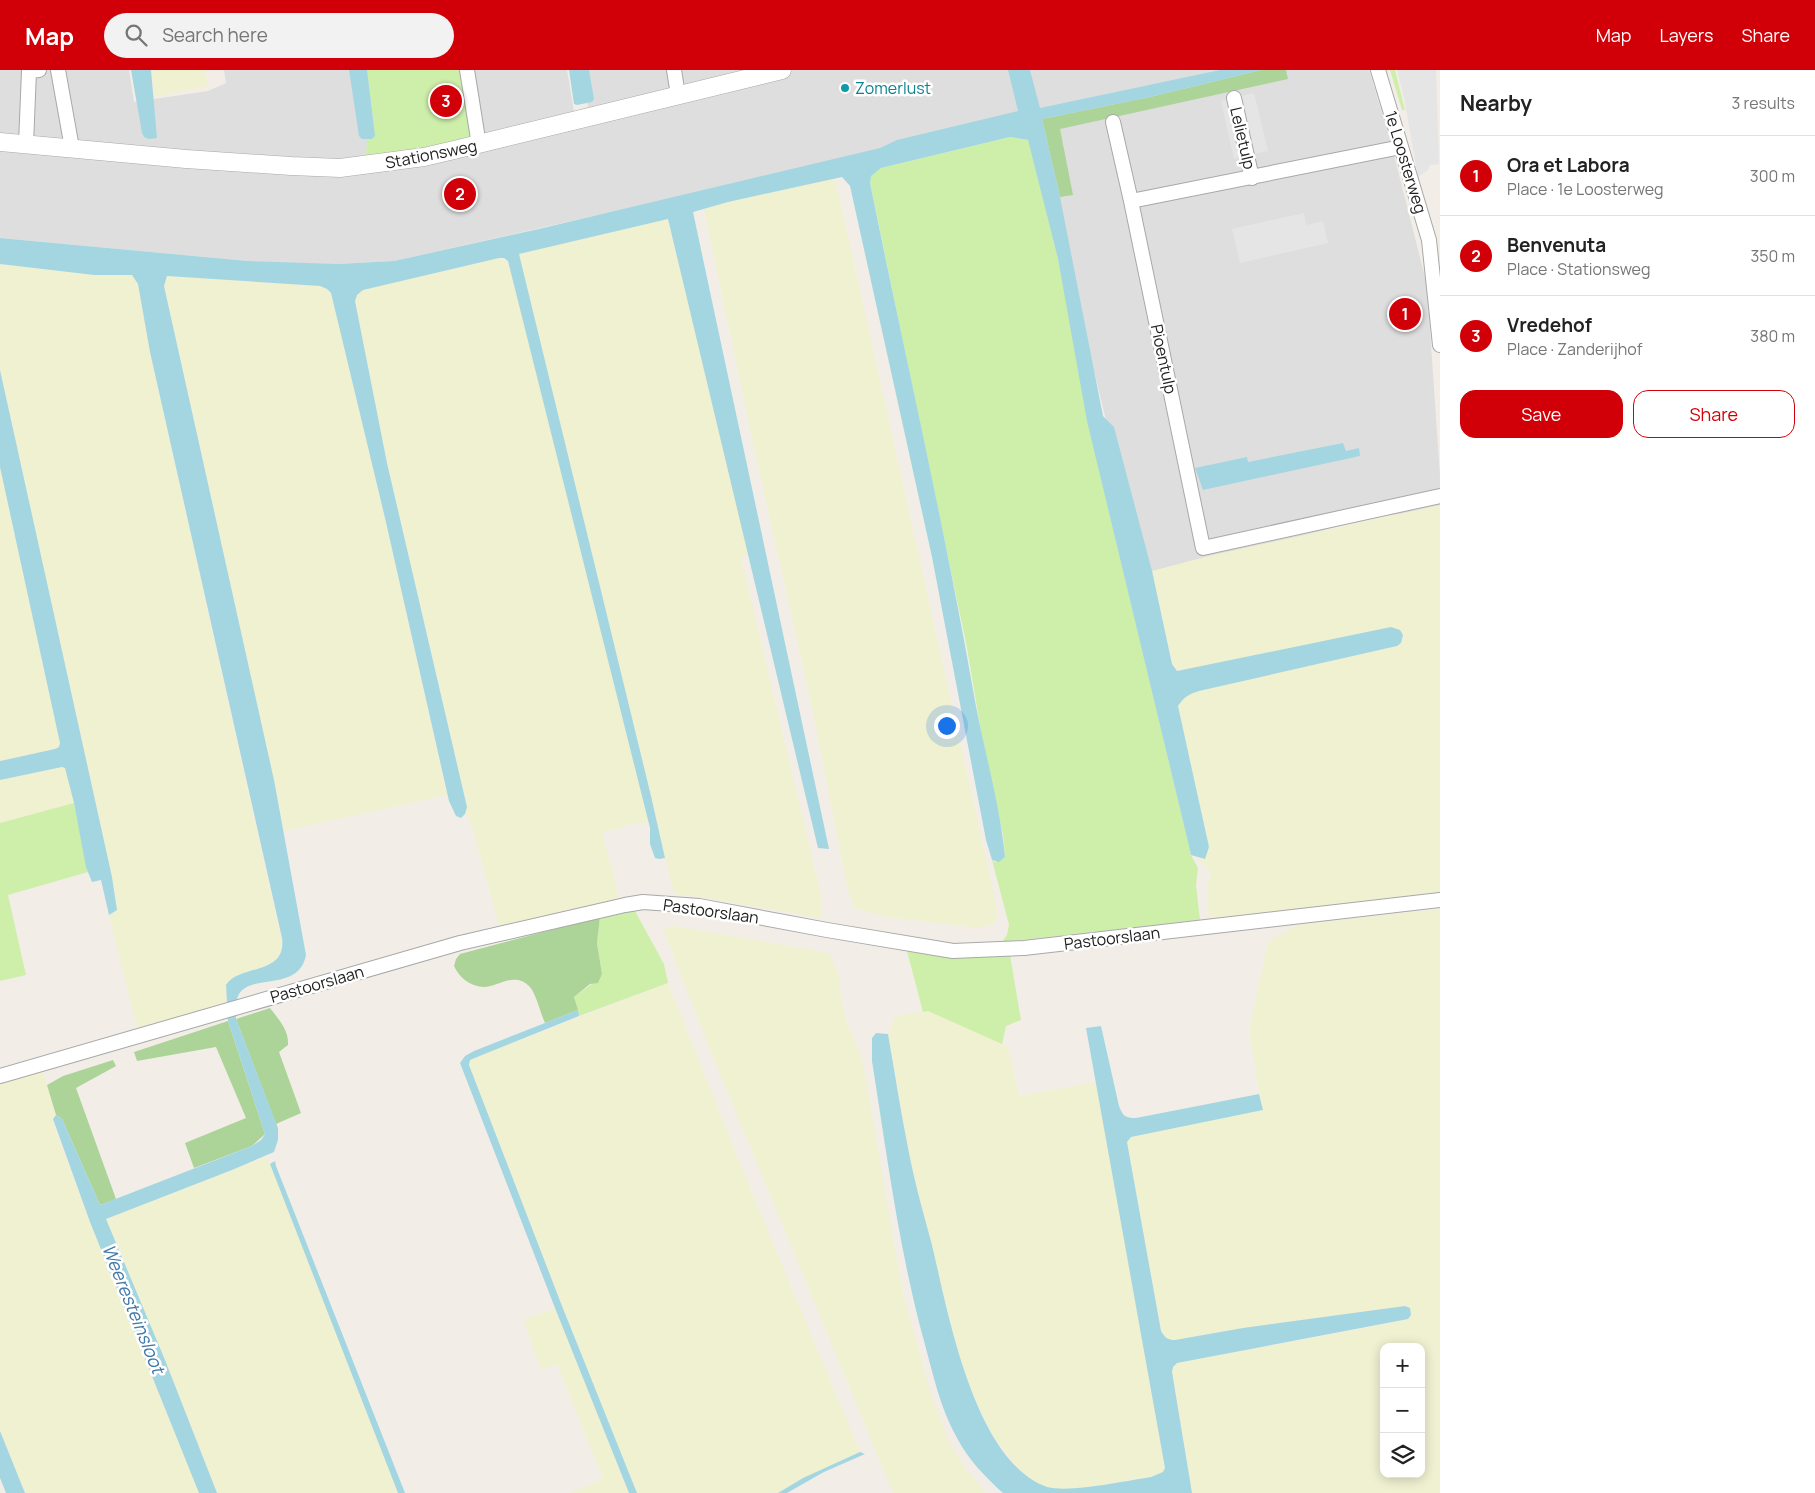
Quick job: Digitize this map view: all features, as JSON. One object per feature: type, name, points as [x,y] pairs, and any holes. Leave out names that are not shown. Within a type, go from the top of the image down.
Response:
[{"type":"street","points":[[26,144],[29,71],[39,70]]},
{"type":"street","points":[[58,70],[72,148]]},
{"type":"street","points":[[467,70],[478,145]]},
{"type":"street","points":[[674,70],[678,95]]},
{"type":"street","name":"Stationsweg","points":[[0,142],[186,159],[340,168],[424,157],[782,70]]},
{"type":"street","name":"1e Loosterweg","points":[[1378,70],[1430,240],[1440,345]]},
{"type":"street","name":"Lelietulp","points":[[1234,98],[1252,178]]},
{"type":"street","points":[[1113,122],[1131,201],[1401,147]]},
{"type":"street","name":"Pioentulp","points":[[1131,201],[1203,548],[1440,496]]},
{"type":"street","name":"Pastoorslaan","points":[[0,1076],[460,943],[643,902],[699,906],[953,951],[1024,948],[1440,900]]},
{"type":"shaded area","points":[[0,70],[129,70],[134,102],[208,91],[226,83],[224,70],[567,70],[574,111],[588,107],[583,70],[1369,70],[1391,143],[1427,285],[1440,476],[1440,510],[1371,517],[1145,581],[1056,214],[1037,116],[394,261],[292,264],[0,238]]},
{"type":"shaded area","points":[[1397,70],[1436,70],[1439,164],[1430,165],[1428,170],[1418,177],[1404,98]]},
{"type":"shaded area","points":[[1254,93],[1268,151],[1234,159],[1221,101]]},
{"type":"shaded area","points":[[1304,213],[1306,225],[1323,221],[1328,243],[1240,263],[1232,229]]},
{"type":"green space","points":[[151,70],[205,70],[208,86],[154,97]]},
{"type":"green space","points":[[367,70],[464,70],[473,139],[366,159],[367,139],[372,139],[373,118]]},
{"type":"green space","points":[[1261,70],[1286,70],[1288,79],[1060,129],[1073,195],[1060,197],[1042,119],[1150,97]]},
{"type":"green space","points":[[1390,70],[1395,70],[1405,110],[1402,110]]},
{"type":"green space","points":[[1010,137],[1028,140],[1030,145],[1058,259],[1100,474],[1191,855],[1198,868],[1196,885],[1200,920],[1002,942],[1007,935],[1009,925],[992,860],[995,862],[1005,857],[1003,835],[981,731],[967,648],[870,176],[881,168]]},
{"type":"green space","points":[[835,178],[996,904],[998,917],[994,924],[979,928],[887,917],[854,908],[848,891],[811,703],[752,439],[704,209]]},
{"type":"green space","points":[[668,219],[749,555],[741,558],[821,895],[821,918],[674,894],[519,254]]},
{"type":"green space","points":[[499,258],[508,261],[510,267],[649,823],[630,824],[620,829],[604,831],[603,839],[613,871],[618,898],[500,929],[470,820],[465,814],[467,806],[387,463],[355,301],[357,295],[363,290]]},
{"type":"green space","points":[[0,264],[94,275],[132,275],[138,284],[150,352],[283,947],[275,961],[247,973],[226,995],[228,1021],[210,1010],[136,1030],[137,1027],[109,915],[113,913],[116,899],[112,877],[0,370]]},
{"type":"green space","points":[[167,276],[320,286],[331,293],[385,518],[447,795],[284,831],[164,286]]},
{"type":"green space","points":[[0,467],[60,743],[59,747],[55,749],[0,761]]},
{"type":"green space","points":[[1440,505],[1440,892],[1209,919],[1207,886],[1211,873],[1198,858],[1205,858],[1209,847],[1178,706],[1183,698],[1199,691],[1397,646],[1401,643],[1177,671],[1172,664],[1152,571],[1213,555]]},
{"type":"green space","points":[[62,767],[65,768],[67,774],[74,803],[0,823],[0,780]]},
{"type":"green space","points":[[74,803],[88,872],[8,895],[26,975],[0,981],[0,823]]},
{"type":"green space","points":[[1440,909],[1440,1493],[1192,1493],[1172,1372],[1173,1367],[1177,1363],[1365,1328],[1408,1319],[1411,1315],[1410,1308],[1405,1306],[1243,1328],[1175,1340],[1169,1340],[1161,1331],[1127,1142],[1131,1137],[1262,1110],[1249,1030],[1268,942],[1298,925]]},
{"type":"green space","points":[[635,911],[664,964],[668,983],[579,1016],[574,997],[600,978],[602,974],[597,943],[600,917]]},
{"type":"green space","points":[[600,917],[597,943],[602,974],[598,983],[590,984],[574,997],[578,1010],[545,1023],[537,999],[530,987],[524,982],[512,980],[488,987],[473,985],[459,974],[454,966],[460,954]]},
{"type":"green space","points":[[674,926],[829,953],[839,975],[841,999],[847,1022],[863,1063],[903,1294],[930,1391],[949,1441],[963,1465],[986,1493],[893,1493],[711,1052],[663,929]]},
{"type":"green space","points":[[907,951],[958,956],[1010,955],[1021,1020],[1006,1026],[1002,1044],[928,1011],[923,1012]]},
{"type":"green space","points":[[668,983],[741,1166],[860,1452],[803,1478],[778,1493],[637,1493],[469,1065],[470,1060],[482,1055]]},
{"type":"green space","points":[[270,1008],[283,1025],[287,1035],[288,1045],[279,1052],[301,1113],[276,1124],[236,1019]]},
{"type":"green space","points":[[928,1011],[1008,1047],[1019,1096],[1096,1082],[1165,1468],[1164,1472],[1158,1475],[1075,1490],[1065,1491],[1048,1488],[1037,1483],[1016,1467],[992,1434],[970,1389],[949,1322],[909,1155],[888,1034],[896,1016]]},
{"type":"green space","points":[[228,1021],[265,1134],[252,1146],[194,1168],[185,1143],[246,1118],[216,1047],[137,1061],[134,1052]]},
{"type":"green space","points":[[113,1060],[116,1066],[76,1088],[116,1199],[100,1205],[62,1119],[56,1115],[47,1085],[63,1076]]},
{"type":"green space","points":[[43,1071],[56,1115],[53,1119],[56,1131],[90,1222],[199,1493],[25,1493],[0,1431],[0,1084]]},
{"type":"green space","points":[[266,1157],[398,1493],[217,1493],[165,1360],[106,1219]]},
{"type":"green space","points":[[555,1308],[629,1493],[570,1493],[603,1479],[557,1364],[541,1370],[523,1320]]},
{"type":"water","points":[[131,70],[151,70],[157,138],[149,139],[144,137],[142,133]]},
{"type":"water","points":[[349,70],[367,70],[375,136],[372,139],[362,139],[359,136]]},
{"type":"water","points":[[569,70],[589,70],[594,99],[592,102],[574,104]]},
{"type":"water","name":"Weeresteinsloot","points":[[1008,70],[1030,70],[1040,108],[1220,70],[1261,70],[1150,97],[1042,119],[1060,197],[1103,416],[1114,427],[1152,571],[1172,664],[1177,671],[1391,627],[1400,630],[1403,635],[1401,643],[1397,646],[1199,691],[1182,700],[1178,706],[1209,847],[1205,859],[1191,855],[1087,421],[1058,259],[1028,140],[1010,137],[881,168],[871,176],[870,183],[938,507],[975,701],[996,799],[1005,857],[999,862],[992,860],[986,840],[932,557],[850,186],[842,177],[728,202],[693,212],[829,849],[818,848],[668,219],[519,254],[651,796],[665,858],[659,859],[655,858],[650,844],[650,828],[508,261],[504,258],[499,258],[363,290],[357,295],[355,301],[387,463],[467,807],[465,814],[461,818],[456,816],[449,801],[385,518],[331,293],[320,286],[167,276],[164,286],[274,780],[306,955],[302,967],[294,974],[252,985],[244,989],[236,1002],[236,1019],[278,1128],[278,1140],[274,1152],[106,1219],[165,1360],[217,1493],[199,1493],[90,1222],[53,1119],[56,1115],[62,1119],[100,1205],[252,1146],[261,1140],[265,1134],[228,1021],[226,985],[241,974],[270,964],[282,950],[282,938],[150,352],[138,284],[132,275],[94,275],[0,264],[0,238],[248,261],[337,264],[394,261],[543,228],[880,148],[897,140],[1018,111]]},
{"type":"water","points":[[0,370],[112,877],[117,910],[109,915],[101,880],[92,882],[86,867],[74,803],[65,768],[62,767],[0,780],[0,761],[55,749],[59,747],[60,743],[0,467]]},
{"type":"water","points":[[1343,443],[1346,451],[1359,448],[1360,456],[1203,490],[1195,468],[1247,457],[1248,462]]},
{"type":"water","points":[[578,1010],[579,1016],[470,1060],[469,1065],[637,1493],[629,1493],[460,1063],[465,1056],[474,1051]]},
{"type":"water","points":[[1101,1026],[1119,1106],[1127,1117],[1136,1118],[1259,1094],[1263,1110],[1131,1137],[1127,1142],[1161,1331],[1165,1337],[1175,1340],[1243,1328],[1405,1306],[1410,1308],[1411,1315],[1408,1319],[1177,1363],[1173,1367],[1172,1372],[1192,1493],[1003,1493],[977,1467],[961,1446],[941,1403],[907,1272],[888,1167],[872,1061],[872,1038],[876,1033],[888,1034],[911,1165],[946,1307],[968,1381],[983,1417],[1000,1448],[1022,1472],[1047,1487],[1070,1489],[1151,1477],[1163,1472],[1165,1468],[1086,1028]]},
{"type":"water","points":[[275,1161],[405,1493],[398,1493],[270,1164]]},
{"type":"water","points":[[0,1431],[25,1493],[6,1493],[0,1478]]},
{"type":"water","points":[[860,1452],[865,1454],[824,1472],[787,1493],[778,1493],[803,1478]]},
{"type":"place","name":"Zomerlust","points":[[845,88]]},
{"type":"place","name":"Vredehof","points":[[446,101]]},
{"type":"place","name":"Benvenuta","points":[[460,194]]},
{"type":"place","name":"Ora et Labora","points":[[1405,314]]}]
